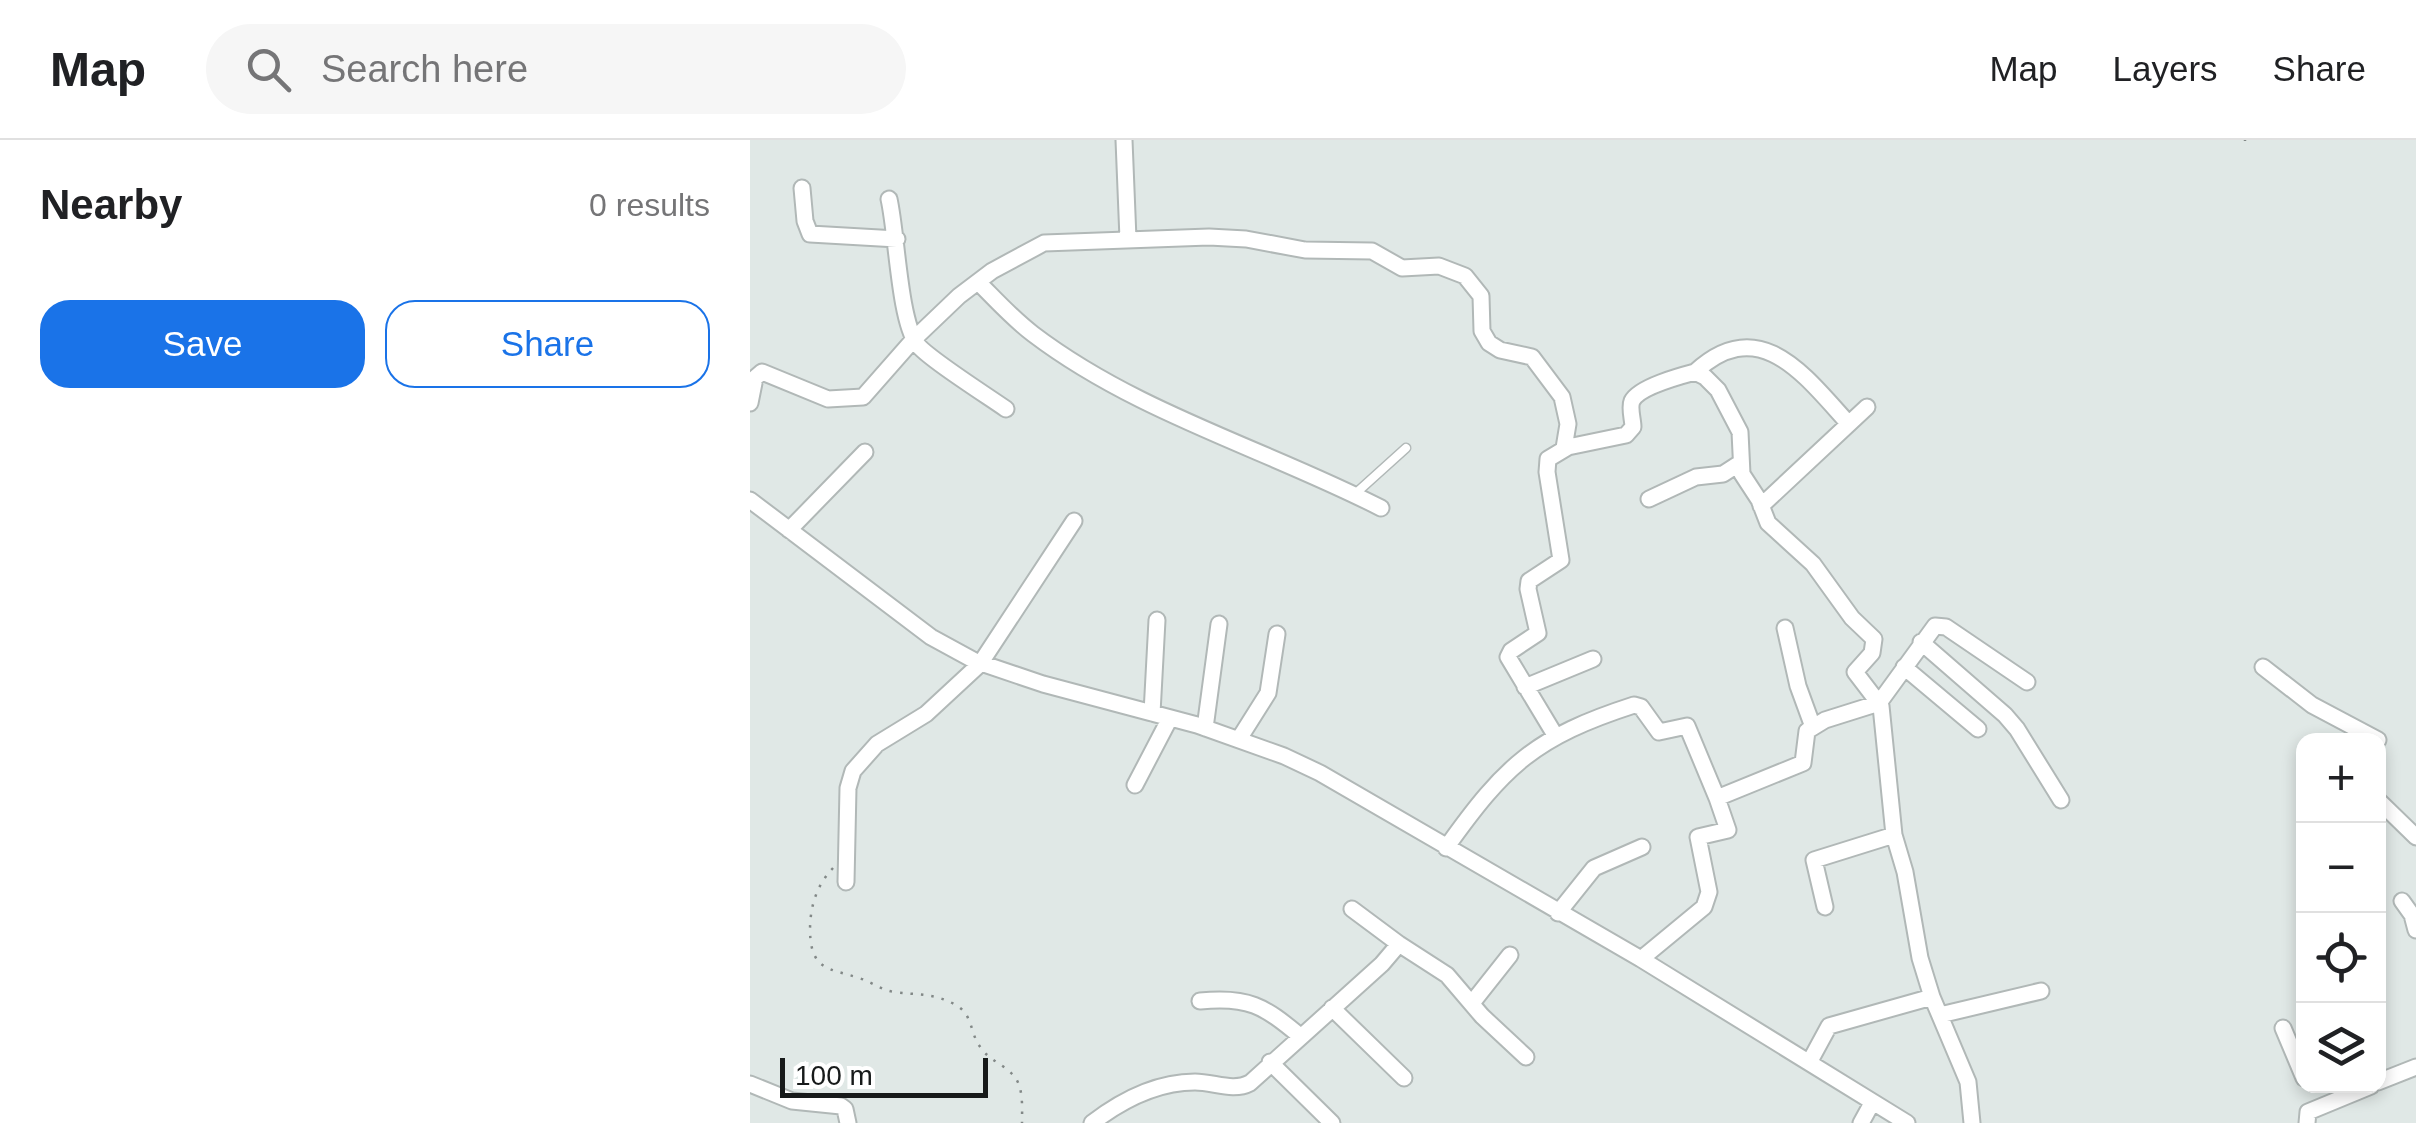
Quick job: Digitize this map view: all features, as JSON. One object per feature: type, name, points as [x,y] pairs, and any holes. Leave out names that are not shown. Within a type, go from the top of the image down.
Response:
[{"type":"street","points":[[1124,140],[1128,239]]},
{"type":"street","points":[[802,188],[810,234],[897,239]]},
{"type":"street","points":[[889,199],[914,339],[1006,409]]},
{"type":"street","points":[[750,403],[755,378],[762,372],[828,399],[864,397],[914,339],[978,282],[1044,243],[1246,239],[1305,250],[1372,251],[1402,268],[1439,266],[1472,282],[1479,292],[1482,331],[1489,343],[1500,350],[1528,354],[1554,385],[1567,414],[1564,448]]},
{"type":"street","points":[[978,282],[1032,334],[1093,374],[1154,407],[1382,508]]},
{"type":"street","points":[[1555,735],[1508,657],[1538,633],[1528,589],[1530,581],[1561,560],[1546,466],[1551,454],[1626,436],[1633,428],[1631,404],[1636,397],[1655,385],[1695,372],[1723,353],[1750,347],[1777,353],[1849,424]]},
{"type":"street","points":[[1695,372],[1705,376],[1718,390],[1740,432],[1742,474],[1768,523],[1813,564],[1852,618],[1874,639],[1872,653],[1855,672],[1880,703],[1894,835],[1905,872],[1920,958],[1968,1082],[1972,1123]]},
{"type":"street","points":[[1762,506],[1866,407]]},
{"type":"street","points":[[789,530],[865,452]]},
{"type":"street","points":[[1649,499],[1696,477],[1723,474],[1740,464]]},
{"type":"street","points":[[750,500],[931,637],[980,664],[1206,728],[1320,773],[1641,959],[1907,1123]]},
{"type":"street","points":[[846,882],[848,788],[853,771],[877,744],[926,714],[980,664],[1074,520]]},
{"type":"street","points":[[1152,713],[1158,620]]},
{"type":"street","points":[[1206,728],[1219,624]]},
{"type":"street","points":[[1717,798],[1803,763],[1807,731],[1825,720],[1880,703],[1934,626],[1946,627],[2027,682]]},
{"type":"street","points":[[1785,628],[1798,686],[1813,727]]},
{"type":"street","points":[[1239,739],[1266,700],[1277,634]]},
{"type":"street","points":[[1921,642],[2005,715],[2061,800]]},
{"type":"street","points":[[1525,687],[1593,659]]},
{"type":"street","points":[[2263,667],[2312,705],[2363,733]]},
{"type":"street","points":[[1904,668],[1978,729]]},
{"type":"street","points":[[1446,848],[1498,779],[1555,735],[1636,705],[1659,732],[1682,724],[1687,726],[1727,830],[1698,837],[1709,892],[1704,907],[1641,959]]},
{"type":"street","points":[[1136,785],[1170,718]]},
{"type":"street","points":[[2386,808],[2416,837]]},
{"type":"street","points":[[1825,907],[1814,860],[1894,835]]},
{"type":"street","points":[[1558,913],[1594,868],[1642,848]]},
{"type":"street","points":[[2402,901],[2412,914],[2416,930]]},
{"type":"street","points":[[1352,908],[1447,975],[1526,1057]]},
{"type":"street","points":[[1092,1123],[1134,1096],[1181,1082],[1241,1088],[1398,944]]},
{"type":"street","points":[[1472,1003],[1510,955]]},
{"type":"street","points":[[1940,1015],[2041,991]]},
{"type":"street","points":[[1810,1061],[1827,1027],[1932,997]]},
{"type":"street","points":[[1200,1000],[1228,998],[1260,1005],[1300,1036]]},
{"type":"street","points":[[1332,1008],[1404,1078]]},
{"type":"street","points":[[2283,1028],[2296,1059]]},
{"type":"street","points":[[1270,1062],[1332,1123]]},
{"type":"street","points":[[2386,1079],[2416,1067]]},
{"type":"street","points":[[750,1084],[792,1101],[841,1106],[846,1109],[848,1123]]},
{"type":"street","points":[[2311,1116],[2356,1093]]},
{"type":"street","points":[[1861,1123],[1872,1103]]},
{"type":"lane","points":[[1355,494],[1406,448]]},
{"type":"path","points":[[846,852],[823,879],[812,903],[810,941],[814,955],[836,974],[855,976],[894,992],[936,996],[964,1010],[978,1044],[1019,1082],[1022,1123]]}]
